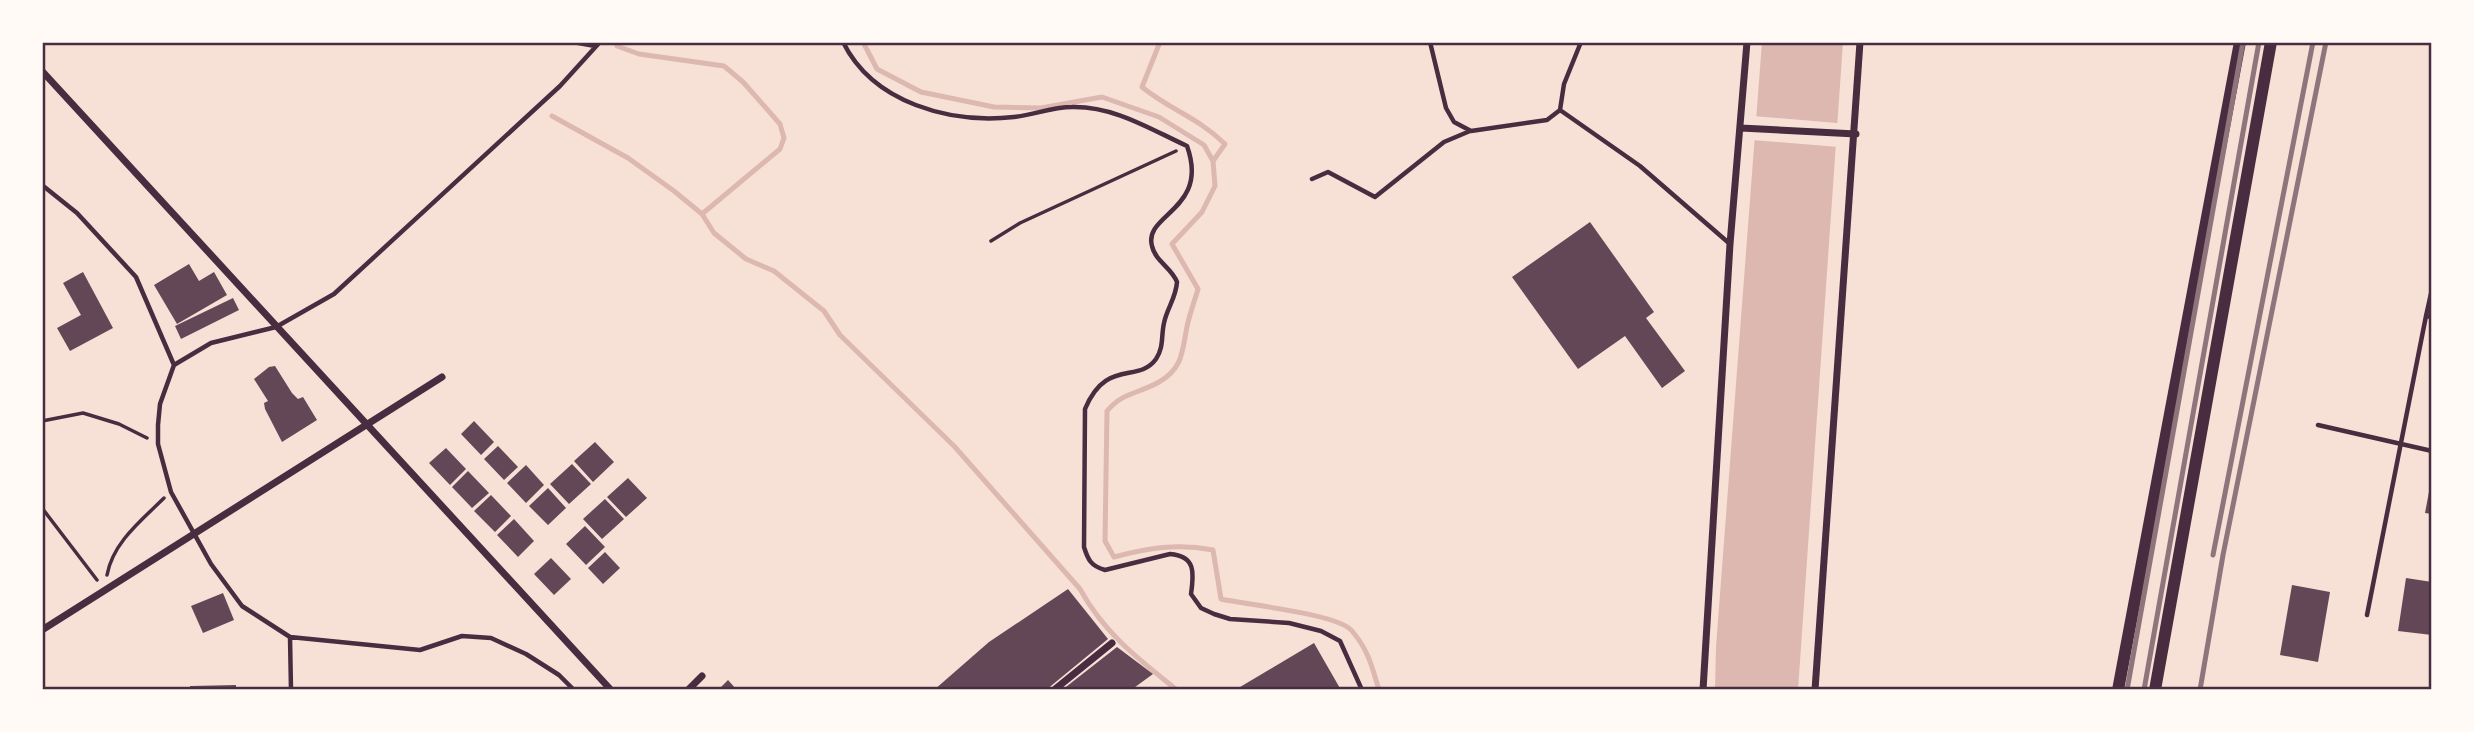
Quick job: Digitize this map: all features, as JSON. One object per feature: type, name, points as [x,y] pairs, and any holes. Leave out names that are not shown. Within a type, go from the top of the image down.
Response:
[{"type":"main road","points":[[2118,690],[2240,42]]},
{"type":"main road","points":[[2155,690],[2271,42]]},
{"type":"street","points":[[1703,690],[1730,244],[1747,42]]},
{"type":"street","points":[[1815,690],[1856,134],[1860,42]]},
{"type":"street","points":[[42,71],[611,690]]},
{"type":"street","points":[[1741,128],[1856,134]]},
{"type":"street","points":[[42,630],[442,377]]},
{"type":"street","points":[[1054,690],[1112,643]]},
{"type":"street","points":[[688,690],[702,676]]},
{"type":"lane","points":[[573,42],[598,44]]},
{"type":"lane","points":[[843,42],[858,67],[885,91],[903,101],[968,116],[1013,117],[1072,107],[1100,110],[1118,114],[1187,146],[1193,163],[1189,191],[1154,230],[1151,239],[1156,255],[1177,282],[1172,307],[1164,320],[1162,345],[1148,366],[1102,381],[1092,393],[1085,410],[1084,547],[1088,561],[1105,569],[1180,554],[1191,561],[1194,567],[1191,594],[1202,608],[1230,619],[1289,622],[1321,631],[1340,640],[1362,690]]},
{"type":"lane","points":[[1430,42],[1446,108],[1454,122],[1471,131]]},
{"type":"lane","points":[[1312,178],[1328,172],[1375,197],[1381,195],[1444,142],[1471,131],[1546,120],[1560,110],[1564,84],[1581,42]]},
{"type":"lane","points":[[574,690],[559,675],[526,654],[491,638],[462,636],[420,650],[290,637],[242,606],[211,564],[171,492],[158,444],[160,404],[174,365],[211,343],[276,327],[334,294],[560,86],[598,44]]},
{"type":"lane","points":[[1560,110],[1640,166],[1730,244]]},
{"type":"lane","points":[[42,185],[77,214],[136,277],[174,365]]},
{"type":"lane","points":[[2367,615],[2429,317],[2432,289]]},
{"type":"lane","points":[[2319,425],[2432,451]]},
{"type":"lane","points":[[290,637],[290,690]]},
{"type":"path","points":[[991,241],[1020,223],[1187,146]]},
{"type":"path","points":[[42,421],[83,413],[120,424],[158,444]]},
{"type":"path","points":[[105,590],[109,565],[128,533],[171,492]]},
{"type":"path","points":[[42,508],[105,590]]},
{"type":"shaded area","points":[[1762,42],[1843,42],[1798,690],[1715,690],[1716,647]]},
{"type":"pier","points":[[1753,116],[1837,123],[1841,119],[1839,147],[1752,140]]},
{"type":"building","points":[[1590,222],[1654,312],[1646,318],[1685,371],[1662,388],[1625,336],[1578,369],[1512,277]]},
{"type":"building","points":[[189,264],[199,281],[214,272],[227,295],[177,324],[154,285]]},
{"type":"building","points":[[83,272],[113,328],[70,351],[57,328],[81,315],[63,283]]},
{"type":"building","points":[[233,298],[239,310],[181,339],[175,326]]},
{"type":"building","points":[[275,366],[292,393],[298,399],[303,397],[317,420],[282,442],[265,409],[264,403],[268,401],[254,379],[269,367]]},
{"type":"building","points":[[474,421],[494,442],[481,455],[461,434]]},
{"type":"building","points":[[595,442],[614,462],[593,482],[574,461]]},
{"type":"building","points":[[498,446],[518,467],[504,480],[484,459]]},
{"type":"building","points":[[446,448],[466,469],[450,485],[429,463]]},
{"type":"building","points":[[572,464],[591,484],[569,504],[550,484]]},
{"type":"building","points":[[526,465],[544,485],[526,503],[507,483]]},
{"type":"building","points":[[468,471],[489,493],[472,508],[452,487]]},
{"type":"building","points":[[628,478],[647,498],[626,517],[607,497]]},
{"type":"building","points":[[2432,481],[2432,514],[2425,513]]},
{"type":"building","points":[[548,488],[566,508],[548,525],[529,506]]},
{"type":"building","points":[[491,495],[511,516],[495,532],[474,511]]},
{"type":"building","points":[[605,499],[624,519],[602,539],[583,519]]},
{"type":"building","points":[[514,519],[534,541],[518,557],[497,535]]},
{"type":"building","points":[[585,526],[605,547],[586,565],[566,544]]},
{"type":"building","points":[[605,552],[620,568],[603,584],[588,568]]},
{"type":"building","points":[[551,558],[571,579],[554,595],[534,574]]},
{"type":"building","points":[[2406,578],[2432,582],[2432,635],[2398,631]]},
{"type":"building","points":[[2292,585],[2330,592],[2318,662],[2280,655]]},
{"type":"building","points":[[1068,589],[1108,639],[1046,690],[934,690],[989,642]]},
{"type":"building","points":[[223,593],[234,620],[203,633],[191,606]]},
{"type":"building","points":[[1314,643],[1341,690],[1235,690]]},
{"type":"building","points":[[1117,647],[1153,674],[1131,690],[1062,690]]},
{"type":"building","points":[[728,680],[737,690],[718,690]]},
{"type":"building","points":[[236,685],[236,690],[190,690],[190,686]]},
{"type":"waterway","points":[[863,42],[877,69],[921,92],[994,107],[1041,108],[1102,97],[1159,117],[1204,145],[1213,161],[1215,186],[1202,212],[1172,244],[1198,289],[1179,361],[1166,377],[1125,397],[1107,411],[1105,541],[1114,557],[1163,548],[1213,550],[1221,599],[1312,615],[1344,625],[1362,645],[1379,690]]},
{"type":"waterway","points":[[1160,42],[1142,87],[1204,127],[1225,144],[1213,161]]},
{"type":"waterway","points":[[617,46],[639,54],[724,66],[743,82],[780,124],[784,138],[780,149],[702,214]]},
{"type":"waterway","points":[[552,116],[628,158],[702,214],[714,233],[746,259],[774,271],[824,311],[840,335],[954,446],[1080,589],[1111,632],[1135,656],[1177,690]]},
{"type":"railway","points":[[2127,690],[2243,42]]},
{"type":"railway","points":[[2144,690],[2259,42]]},
{"type":"railway","points":[[2213,555],[2313,42]]},
{"type":"railway","points":[[2200,690],[2223,555],[2326,42]]}]
